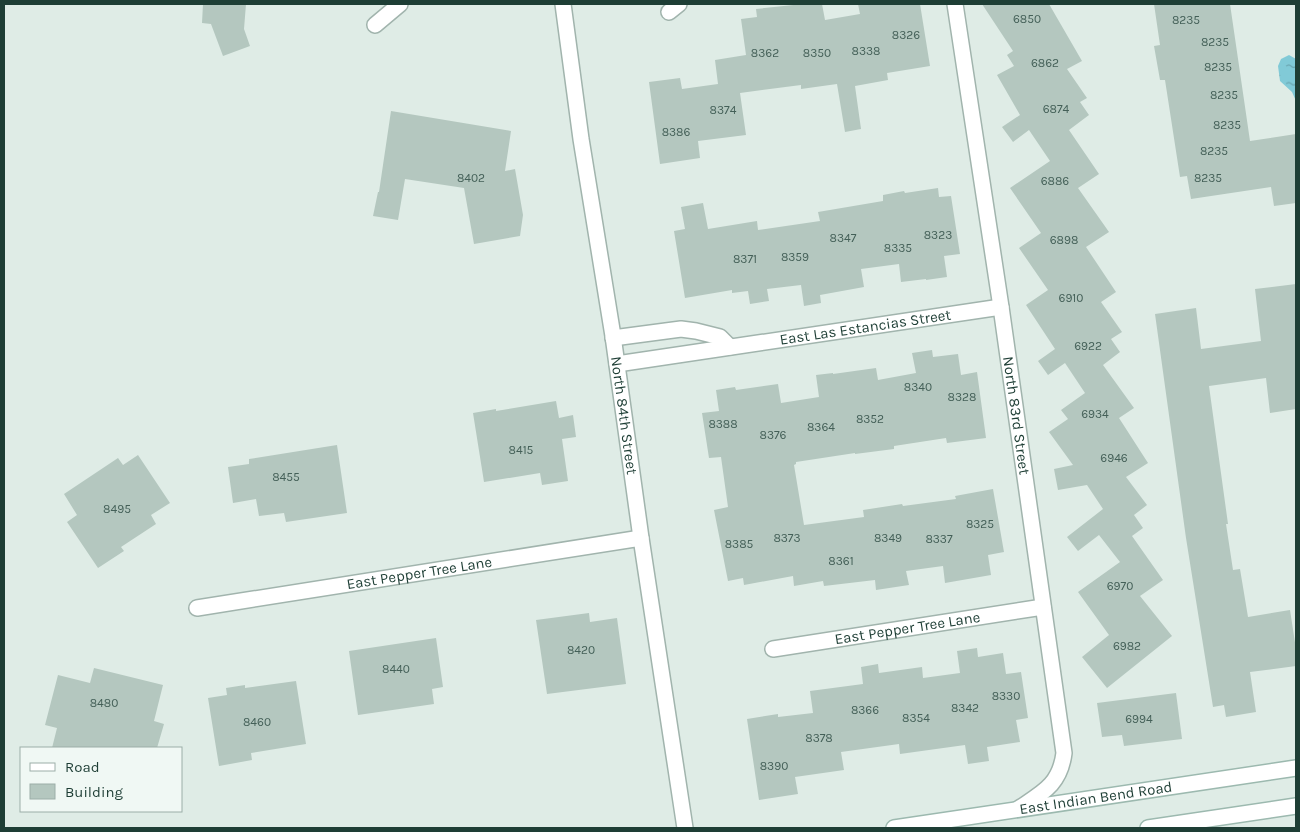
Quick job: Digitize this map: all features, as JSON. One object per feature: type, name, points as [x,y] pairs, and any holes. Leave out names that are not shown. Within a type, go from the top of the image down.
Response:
[{"type":"street","points":[[375,25],[400,4]]},
{"type":"street","name":"North 84th Street","points":[[564,4],[581,139],[617,364],[685,828]]},
{"type":"street","name":"North 83rd Street","points":[[955,4],[1001,307],[1064,753],[1060,772],[1050,786],[1018,809]]},
{"type":"street","name":"East Las Estancias Street","points":[[617,364],[1001,307]]},
{"type":"street","points":[[613,338],[681,329],[720,337],[730,347]]},
{"type":"street","name":"East Pepper Tree Lane","points":[[197,608],[641,538]]},
{"type":"street","name":"East Pepper Tree Lane","points":[[773,649],[1043,607]]},
{"type":"street","name":"East Indian Bend Road","points":[[894,828],[1296,768]]},
{"type":"street","points":[[1148,828],[1296,806]]},
{"type":"water","points":[[1289,55],[1296,59],[1296,101],[1292,92],[1280,81],[1278,66],[1281,59]]},
{"type":"building","points":[[203,4],[246,4],[244,29],[250,46],[223,56],[211,24],[202,23]]},
{"type":"building","points":[[822,4],[825,20],[860,14],[858,4],[920,4],[930,66],[887,73],[888,80],[855,86],[861,129],[845,132],[837,84],[801,89],[801,85],[740,93],[746,135],[698,141],[700,158],[660,164],[649,82],[680,78],[682,89],[718,84],[715,60],[746,55],[741,19],[757,17],[756,9]]},
{"type":"building","points":[[982,4],[1049,4],[1082,61],[1067,69],[1087,98],[1080,102],[1089,115],[1069,130],[1099,174],[1078,188],[1109,232],[1086,247],[1116,292],[1101,302],[1122,332],[1111,339],[1120,352],[1103,365],[1134,408],[1119,418],[1148,463],[1126,477],[1147,505],[1134,515],[1143,528],[1132,536],[1163,580],[1140,596],[1172,636],[1107,688],[1082,657],[1109,635],[1078,592],[1120,562],[1099,535],[1078,551],[1067,537],[1103,509],[1087,485],[1058,490],[1054,469],[1073,465],[1049,432],[1068,419],[1061,410],[1085,393],[1065,363],[1048,375],[1038,361],[1055,349],[1026,305],[1048,290],[1019,248],[1041,233],[1010,188],[1050,161],[1029,130],[1013,142],[1002,127],[1020,115],[997,75],[1014,66],[1007,55],[1013,51]]},
{"type":"building","points":[[1154,4],[1230,4],[1250,141],[1296,134],[1296,203],[1274,206],[1271,187],[1191,199],[1187,176],[1180,177],[1165,80],[1160,80],[1154,46],[1160,45]]},
{"type":"building","points":[[391,111],[511,131],[505,171],[515,169],[523,215],[520,236],[474,244],[464,188],[405,179],[398,220],[373,216],[379,192]]},
{"type":"building","points":[[938,188],[939,197],[951,196],[960,254],[944,256],[947,277],[901,282],[899,264],[861,269],[864,287],[820,295],[821,303],[804,306],[801,285],[767,289],[769,301],[750,304],[748,291],[732,293],[732,290],[685,298],[674,231],[685,229],[681,207],[703,203],[708,229],[757,221],[758,230],[820,221],[818,212],[883,201],[883,195]]},
{"type":"building","points":[[1296,284],[1296,409],[1270,413],[1266,378],[1209,386],[1233,570],[1240,569],[1248,617],[1290,610],[1296,649],[1296,666],[1250,672],[1256,712],[1226,717],[1224,705],[1213,707],[1186,538],[1155,314],[1196,308],[1201,349],[1261,341],[1255,289]]},
{"type":"building","points":[[932,350],[933,357],[958,354],[961,375],[977,372],[986,438],[947,443],[946,438],[894,446],[894,449],[796,462],[794,465],[804,525],[864,517],[863,510],[956,499],[955,496],[993,489],[1004,552],[988,555],[991,575],[945,583],[943,566],[906,571],[909,585],[876,590],[875,580],[824,586],[823,581],[794,586],[793,576],[744,585],[743,578],[728,581],[714,510],[728,507],[721,457],[709,458],[702,413],[719,411],[716,390],[735,387],[736,390],[778,384],[781,403],[819,397],[816,375],[876,368],[878,380],[916,373],[912,353]]},
{"type":"building","points":[[556,401],[559,418],[573,415],[576,437],[562,439],[568,481],[542,485],[540,473],[484,482],[473,413]]},
{"type":"building","points":[[337,445],[347,513],[286,522],[284,513],[259,516],[256,499],[233,503],[228,467],[249,464],[249,459]]},
{"type":"building","points":[[138,455],[170,503],[151,515],[156,524],[121,547],[124,551],[98,568],[67,522],[77,515],[64,494],[118,458],[123,465]]},
{"type":"building","points":[[589,613],[590,622],[617,618],[626,684],[547,694],[536,620]]},
{"type":"building","points":[[436,638],[443,687],[432,689],[434,704],[358,715],[349,651]]},
{"type":"building","points":[[977,648],[978,657],[1003,653],[1006,674],[1021,672],[1028,718],[1016,720],[1020,742],[987,747],[989,761],[968,764],[965,745],[900,754],[899,744],[841,752],[844,770],[795,777],[798,794],[759,800],[747,719],[778,714],[778,717],[813,713],[810,691],[863,684],[861,667],[878,664],[879,673],[922,667],[923,678],[960,673],[957,651]]},
{"type":"building","points":[[94,668],[163,685],[154,721],[164,724],[157,747],[52,747],[57,728],[45,725],[58,675],[90,683]]},
{"type":"building","points":[[296,681],[306,744],[251,753],[252,760],[219,766],[208,698],[227,695],[226,688],[245,685],[245,688]]},
{"type":"building","points":[[1176,693],[1182,739],[1124,746],[1122,735],[1102,737],[1097,703]]}]
